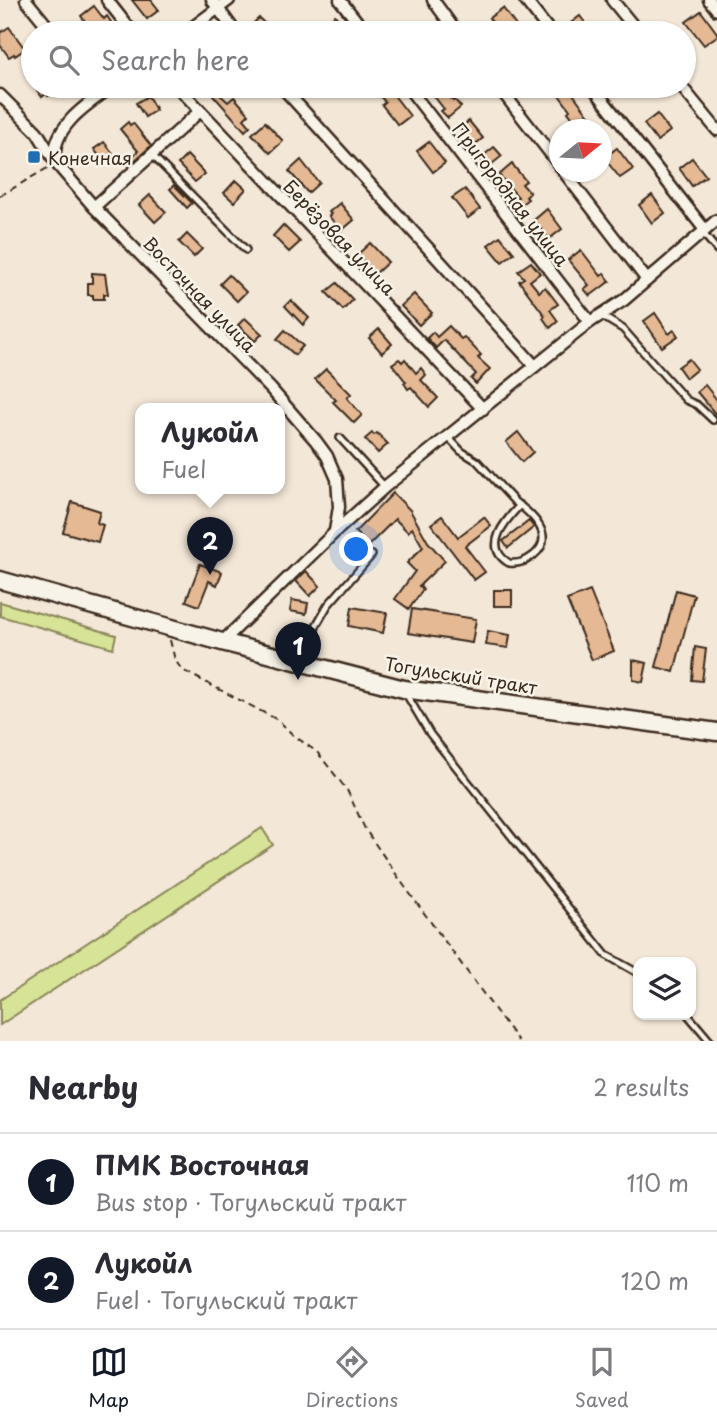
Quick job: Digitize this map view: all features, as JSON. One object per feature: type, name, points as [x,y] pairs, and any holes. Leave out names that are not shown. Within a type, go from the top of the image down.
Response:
[{"type":"main road","name":"Тогульский тракт","points":[[0,580],[404,689],[717,732]]},
{"type":"street","points":[[26,0],[43,21]]},
{"type":"street","points":[[107,0],[124,21]]},
{"type":"street","points":[[197,21],[215,4],[229,0]]},
{"type":"street","points":[[340,0],[357,21]]},
{"type":"street","points":[[433,0],[448,21]]},
{"type":"street","points":[[525,0],[542,21]]},
{"type":"street","points":[[612,0],[629,21]]},
{"type":"street","points":[[709,0],[717,10]]},
{"type":"street","points":[[215,4],[227,21]]},
{"type":"street","name":"Восточная улица","points":[[0,94],[37,132],[55,163],[93,206],[282,403]]},
{"type":"street","points":[[55,163],[56,143],[60,135],[90,98]]},
{"type":"street","name":"Берёзовая улица","points":[[187,98],[483,409]]},
{"type":"street","points":[[292,98],[535,366]]},
{"type":"street","name":"Пригородная улица","points":[[416,98],[590,322]]},
{"type":"street","points":[[507,98],[549,153]]},
{"type":"street","points":[[601,98],[704,231]]},
{"type":"street","points":[[691,98],[717,130]]},
{"type":"street","points":[[93,206],[199,112]]},
{"type":"street","points":[[572,182],[647,280]]},
{"type":"street","points":[[222,642],[385,486],[590,322],[624,300],[717,220]]},
{"type":"street","name":"Восточная улица","points":[[285,406],[327,456],[337,480],[339,507],[335,532]]},
{"type":"lane","points":[[152,154],[246,250]]},
{"type":"lane","points":[[704,231],[717,250]]},
{"type":"lane","points":[[600,316],[623,329],[686,400],[697,405],[713,420]]},
{"type":"lane","points":[[448,437],[461,451],[477,461],[538,522],[542,545],[539,551],[525,561],[509,563],[501,557],[497,537],[506,520],[520,505]]},
{"type":"lane","points":[[340,438],[385,486]]},
{"type":"lane","points":[[302,663],[317,624],[328,605],[372,555]]},
{"type":"lane","points":[[404,689],[430,734],[606,955],[633,970]]},
{"type":"lane","points":[[692,1020],[710,1041]]},
{"type":"path","points":[[0,196],[55,163]]},
{"type":"path","points":[[171,628],[170,643],[175,660],[182,670],[278,720],[317,752],[333,771],[347,790],[365,828],[405,887],[518,1041]]},
{"type":"green space","points":[[0,602],[116,635],[113,648],[0,616]]},
{"type":"green space","points":[[262,828],[273,845],[0,1025],[0,1000]]},
{"type":"building","points":[[132,0],[151,0],[159,10],[147,19]]},
{"type":"building","points":[[94,6],[104,19],[107,16],[110,21],[85,21],[81,16]]},
{"type":"building","points":[[503,8],[512,21],[491,21],[489,18]]},
{"type":"building","points":[[701,11],[717,36],[704,45],[696,35],[696,21],[687,21]]},
{"type":"building","points":[[335,15],[340,21],[328,21]]},
{"type":"building","points":[[9,27],[21,44],[21,52],[9,57],[0,45],[0,33]]},
{"type":"building","points":[[149,98],[156,110],[145,117],[136,103]]},
{"type":"building","points":[[216,98],[224,98],[228,102],[235,98],[249,114],[244,119],[250,126],[245,131]]},
{"type":"building","points":[[382,98],[396,98],[410,116],[398,125],[382,105],[385,102]]},
{"type":"building","points":[[435,98],[451,98],[461,107],[448,118],[441,111],[444,109]]},
{"type":"building","points":[[561,98],[576,98],[591,118],[574,119],[568,112],[570,110]]},
{"type":"building","points":[[657,114],[670,131],[657,141],[644,124]]},
{"type":"building","points":[[469,121],[483,138],[473,146],[460,128]]},
{"type":"building","points":[[128,122],[130,125],[133,123],[151,146],[132,163],[129,159],[138,151],[120,129]]},
{"type":"building","points":[[265,122],[283,141],[270,153],[252,134]]},
{"type":"building","points":[[104,142],[115,156],[105,164],[94,149]]},
{"type":"building","points":[[429,142],[445,163],[433,172],[417,151]]},
{"type":"building","points":[[494,147],[502,156],[487,168],[479,159]]},
{"type":"building","points":[[617,148],[633,169],[620,178],[612,168],[612,152]]},
{"type":"building","points":[[187,155],[205,174],[195,182],[178,164]]},
{"type":"building","points":[[692,158],[706,176],[692,186],[679,168]]},
{"type":"building","points":[[301,160],[319,183],[308,193],[289,171]]},
{"type":"building","points":[[512,164],[526,181],[522,184],[530,193],[526,197],[528,199],[518,207],[513,202],[518,197],[499,175]]},
{"type":"building","points":[[236,180],[246,189],[234,202],[224,193]]},
{"type":"building","points":[[174,185],[192,203],[187,208],[170,189]]},
{"type":"building","points":[[465,189],[480,209],[468,218],[452,198]]},
{"type":"building","points":[[150,195],[166,212],[155,222],[139,205]]},
{"type":"building","points":[[652,195],[665,213],[652,223],[639,205]]},
{"type":"building","points":[[340,203],[354,220],[341,231],[329,216],[329,212]]},
{"type":"building","points":[[547,209],[562,229],[549,239],[534,220]]},
{"type":"building","points":[[283,225],[300,242],[289,252],[273,236]]},
{"type":"building","points":[[187,234],[202,249],[194,257],[179,242]]},
{"type":"building","points":[[500,236],[514,253],[502,262],[488,245]]},
{"type":"building","points":[[370,243],[388,262],[375,274],[357,255]]},
{"type":"building","points":[[581,250],[601,276],[604,273],[610,281],[590,296],[584,289],[589,285],[568,260]]},
{"type":"building","points":[[531,262],[540,273],[530,281],[539,292],[545,287],[558,304],[550,310],[558,321],[550,328],[543,318],[545,316],[519,281],[524,278],[518,271]]},
{"type":"building","points":[[92,273],[105,274],[108,294],[104,294],[104,299],[93,299],[93,295],[88,295],[88,283],[92,283]]},
{"type":"building","points":[[229,275],[246,292],[237,301],[220,284]]},
{"type":"building","points":[[337,283],[353,300],[343,310],[326,292]]},
{"type":"building","points":[[414,294],[432,313],[419,325],[401,306]]},
{"type":"building","points":[[291,300],[309,318],[303,325],[285,306]]},
{"type":"building","points":[[655,313],[669,334],[674,330],[678,336],[662,347],[644,321]]},
{"type":"building","points":[[245,318],[262,334],[255,341],[238,325]]},
{"type":"building","points":[[449,326],[461,339],[464,337],[481,355],[478,358],[490,369],[476,384],[471,379],[476,374],[444,340],[436,348],[427,338],[433,332],[437,337]]},
{"type":"building","points":[[379,329],[392,344],[382,353],[369,338]]},
{"type":"building","points":[[285,330],[303,346],[295,355],[277,339]]},
{"type":"building","points":[[399,359],[402,362],[405,359],[416,373],[421,368],[426,375],[421,380],[438,398],[429,407],[411,387],[408,389],[392,364]]},
{"type":"building","points":[[689,359],[697,369],[686,378],[678,367]]},
{"type":"building","points":[[326,369],[351,394],[347,398],[362,415],[354,423],[315,379]]},
{"type":"building","points":[[705,385],[717,400],[717,416],[697,392]]},
{"type":"building","points":[[518,432],[533,452],[522,462],[506,442]]},
{"type":"building","points":[[372,433],[377,433],[388,444],[378,453],[365,439]]},
{"type":"building","points":[[393,493],[410,510],[428,542],[445,561],[419,586],[423,589],[409,609],[395,599],[415,571],[407,563],[423,547],[412,528],[408,532],[395,519],[369,545],[355,532]]},
{"type":"building","points":[[72,502],[100,511],[97,523],[103,525],[98,542],[63,532]]},
{"type":"building","points":[[442,516],[458,537],[484,517],[491,526],[465,546],[485,572],[474,580],[431,524]]},
{"type":"building","points":[[529,521],[534,527],[508,548],[503,541]]},
{"type":"building","points":[[200,564],[222,572],[217,585],[209,581],[199,606],[186,601]]},
{"type":"building","points":[[306,571],[320,586],[310,596],[296,581]]},
{"type":"building","points":[[494,590],[512,590],[512,606],[494,606]]},
{"type":"building","points":[[676,590],[694,595],[674,672],[656,667]]},
{"type":"building","points":[[590,591],[614,651],[592,660],[567,600]]},
{"type":"building","points":[[292,600],[308,603],[306,614],[290,611]]},
{"type":"building","points":[[352,607],[387,613],[383,633],[349,626]]},
{"type":"building","points":[[412,609],[476,619],[472,643],[408,633]]},
{"type":"building","points":[[488,631],[510,635],[508,648],[486,645]]},
{"type":"building","points":[[695,647],[706,649],[702,681],[692,680]]},
{"type":"building","points":[[633,660],[647,663],[643,682],[633,680]]},
{"type":"place","name":"Конечная","points":[[34,157]]},
{"type":"place","name":"Лукойл","points":[[210,575]]},
{"type":"place","name":"ПМК Восточная","points":[[298,680]]}]
